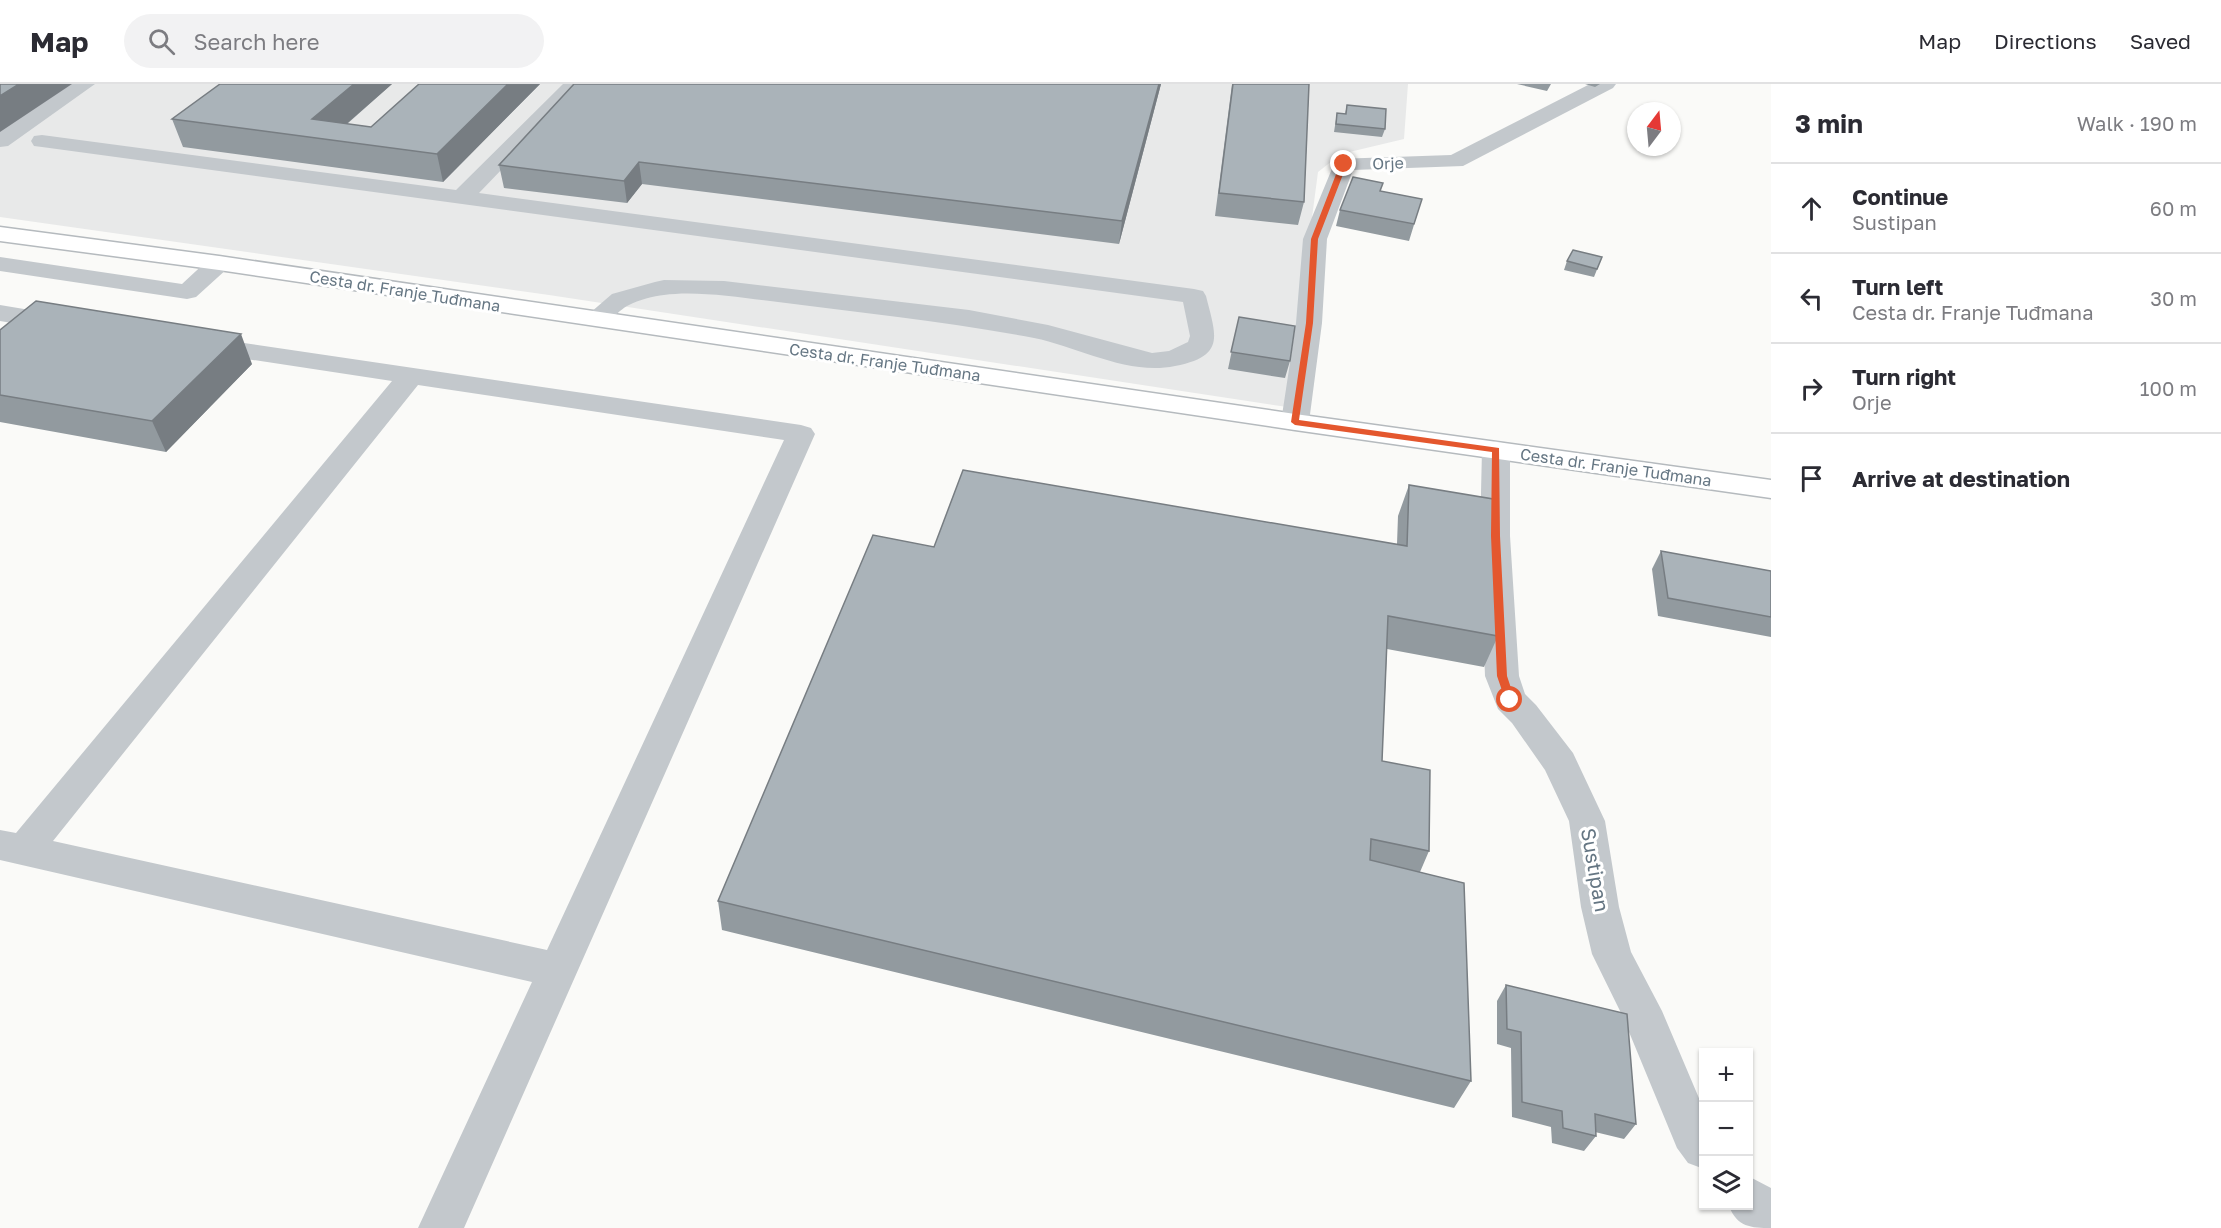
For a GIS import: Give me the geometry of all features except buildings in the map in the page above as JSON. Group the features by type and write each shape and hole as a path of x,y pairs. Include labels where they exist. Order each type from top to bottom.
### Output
{"main road":[{"name":"Cesta dr. Franje Tuđmana","path":"0,234 219,263 1295,422 1771,489"}],"street":[{"path":"0,141 86,84"},
{"path":"462,197 574,84"},
{"name":"Orje","path":"1295,422 1309,323 1315,239 1344,164 1455,161 1606,84"},
{"path":"42,141 1194,296 1203,336 1200,345 1190,353 1173,359 1152,361 1130,357 1048,333 969,318 704,288 664,287 621,299 596,319"},
{"path":"0,264 187,292 219,263"},
{"path":"0,313 94,328"},
{"path":"176,341 801,434 441,1228"},
{"path":"410,377 12,848 558,970"},
{"name":"Sustipan","path":"1496,450 1496,536 1502,676 1510,700 1524,714 1560,763 1587,821 1600,907 1612,954 1641,1011 1692,1133 1699,1142"},
{"path":"1753,1201 1771,1216"}],"shaded area":[{"path":"0,84 1408,84 1404,139 1341,154 1318,172 1287,407 549,295 0,217"}],"route":[{"path":"1344,164 1315,239 1309,323 1295,422 1496,450 1496,536 1502,676 1510,700"}]}
